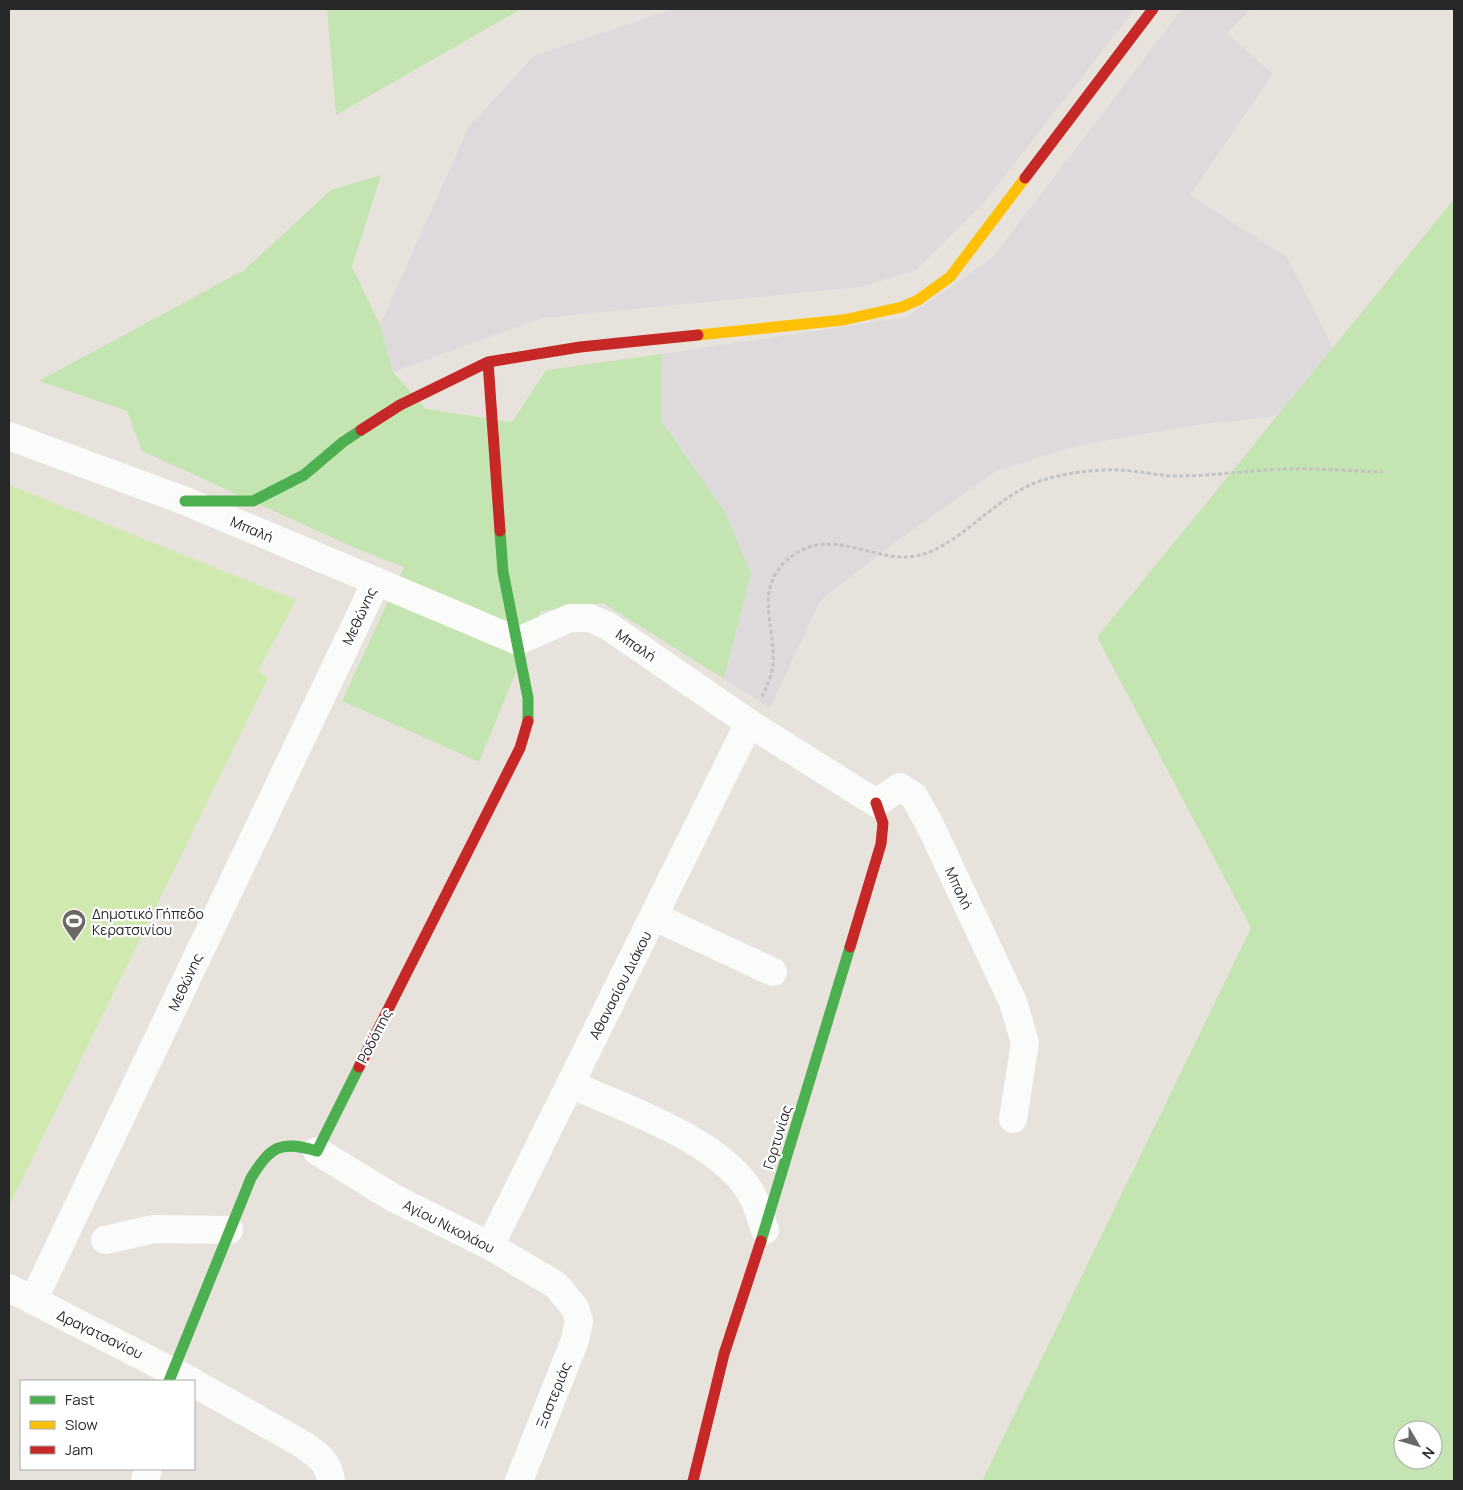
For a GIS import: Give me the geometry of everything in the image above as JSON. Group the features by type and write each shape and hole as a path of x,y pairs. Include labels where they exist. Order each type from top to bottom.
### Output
{"street":[{"path":"186,501 253,501 275,491 304,475 342,442 400,405 488,362 580,347 843,320 902,307 918,300 950,277 1153,9"},
{"name":"Ροδόπης","path":"317,1151 520,748 529,716 528,698 518,641 503,572 488,362"},
{"name":"Μπαλή","path":"9,436 186,501 518,641 570,618 590,618 608,626 749,723 876,802 900,787 914,796 930,825 1013,1002 1025,1043 1013,1119"},
{"name":"Μεθώνης","path":"33,1301 376,582"},
{"name":"Αθανασίου Διάκου","path":"490,1246 655,917 749,723"},
{"name":"Γορτυνίας","path":"693,1481 724,1354 765,1230 881,844 884,829 882,813 876,802"},
{"path":"655,917 773,972"},
{"path":"570,1084 680,1133 712,1152 731,1169 753,1196 765,1230"},
{"path":"181,1379 229,1230 251,1178 261,1161 277,1146 295,1143 317,1151"},
{"name":"Αγίου Νικολάου","path":"317,1151 392,1197 490,1246 556,1286 575,1308"},
{"path":"105,1240 154,1229 229,1230"},
{"name":"Δραγατσανίου","path":"9,1288 181,1379"},
{"name":"Ξαστεριάς","path":"519,1481 575,1340 579,1321 575,1308"},
{"name":"Δραγατσανίου","path":"195,1387 304,1445 320,1457 330,1476"}],"path":[{"path":"749,723 770,680 773,664 767,603 769,591 778,570 785,563 808,549 824,544 840,544 904,557 930,552 943,546 1009,496 1036,483 1064,474 1093,470 1122,470 1178,476 1287,469 1383,472"}],"shaded area":[{"path":"673,9 1135,9 982,205 916,270 861,287 542,318 393,372 380,325 469,126 534,56"},
{"path":"1182,9 1251,9 1227,33 1273,74 1190,195 1287,257 1336,354 1305,413 1197,425 1075,446 996,471 889,547 820,601 770,708 724,679 751,574 661,421 662,354 907,317 993,257"}],"green space":[{"path":"327,9 521,9 336,115"},
{"path":"381,175 352,267 380,325 393,372 426,409 512,422 546,370 662,354 661,421 725,512 751,574 724,679 603,603 541,611 479,762 342,701 404,567 355,548 142,451 127,411 39,381 244,270 331,190"},
{"path":"1454,199 1454,1481 982,1481 1251,928 1097,637"},
{"name":"Δημοτικό Γήπεδο Κερατσινίου","path":"9,485 296,600 258,671 268,678 9,1206"}],"traffic: fast":[{"path":"185,501 253,501 304,475 343,442 361,430"},
{"path":"500,531 503,572 528,698 528,721"},
{"path":"761,1241 850,947"},
{"path":"169,1380 251,1178 271,1152 278,1148 294,1146 317,1151 359,1067"}],"traffic: slow":[{"path":"698,335 843,320 902,307 918,300 950,277 1025,178"}],"traffic: jam":[{"path":"1025,178 1153,9"},
{"path":"488,362 580,347 698,335"},
{"path":"361,430 400,405 488,362 500,531"},
{"path":"359,1067 520,748 528,721"},
{"path":"850,947 881,844 883,823 876,803"},
{"path":"693,1481 724,1354 761,1241"}],"place":[{"name":"Δημοτικό Γήπεδο Κερατσινίου","path":"74,942"}]}
